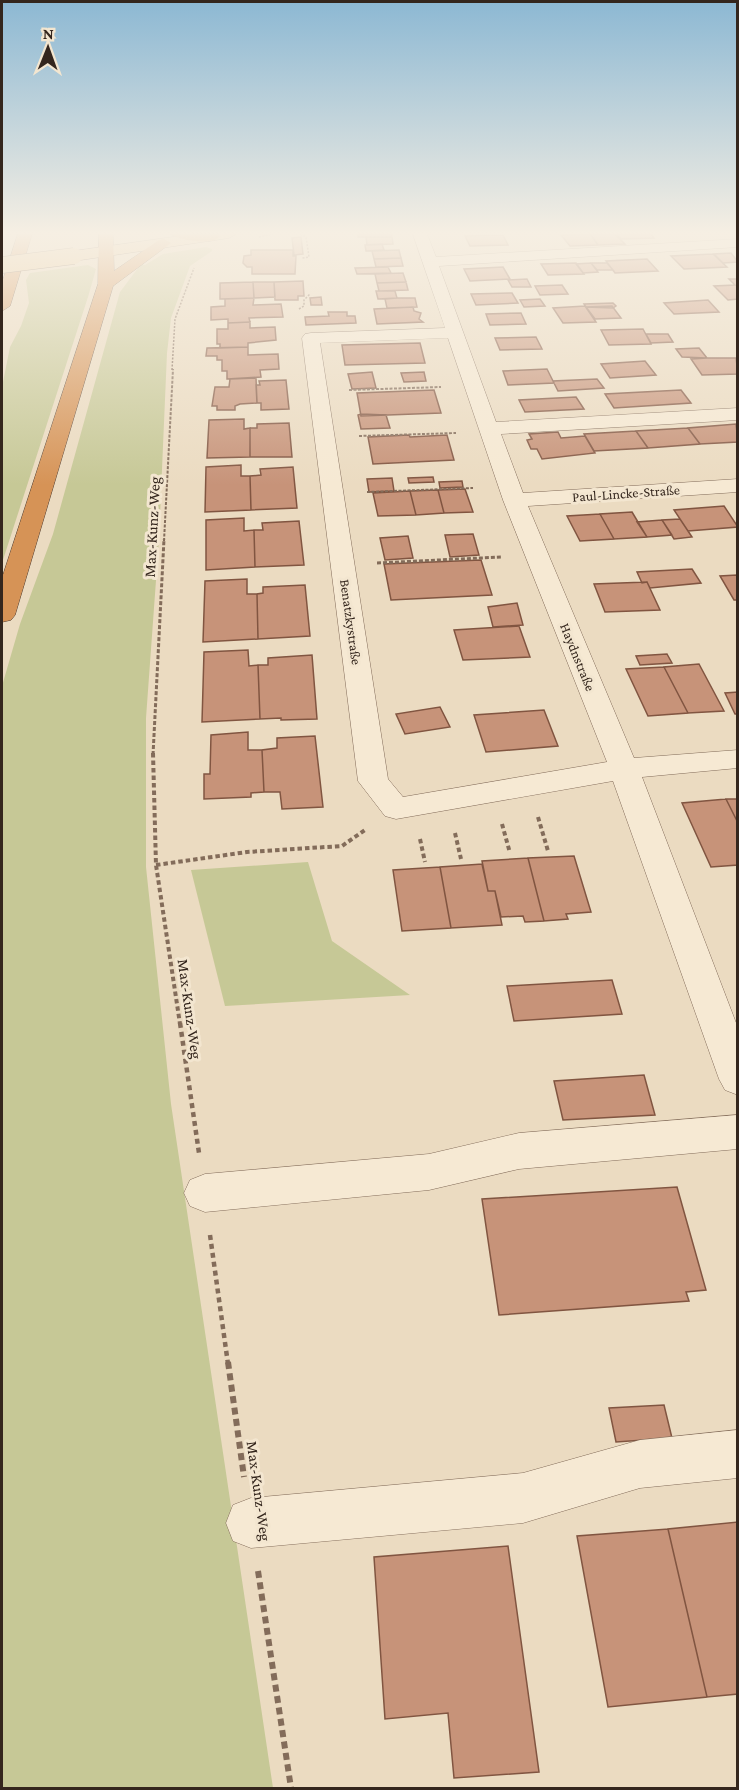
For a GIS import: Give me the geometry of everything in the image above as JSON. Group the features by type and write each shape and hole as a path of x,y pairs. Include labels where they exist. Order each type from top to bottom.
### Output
{"highway":[{"path":"2,615 95,318"}],"street":[{"name":"Haydnstraße","path":"448,318 511,493 624,769 738,1079"},
{"name":"Benatzkystraße","path":"396,809 373,781 311,338 453,333"},
{"path":"488,430 738,414"},
{"name":"Paul-Lincke-Straße","path":"511,493 738,485"},
{"path":"396,809 624,769 738,759"},
{"path":"205,1193 429,1172 519,1151 738,1132"},
{"path":"251,1523 523,1498 640,1464 738,1454"}],"path":[{"name":"Max-Kunz-Weg","path":"177,318 153,761 156,865 291,1788"},
{"path":"318,391 472,386"},
{"path":"325,438 488,430"},
{"path":"333,494 511,493"},
{"path":"343,564 536,555"},
{"path":"156,865 247,852 342,846 396,809"},
{"path":"537,817 548,851"},
{"path":"502,824 510,852"},
{"path":"455,831 461,858"},
{"path":"420,837 425,862"}],"green space":[{"path":"24,318 81,318 2,563 2,387 10,347"},
{"path":"113,318 171,318 167,353 159,539 146,718 146,867 171,1104 273,1788 2,1788 2,686 20,624 53,534"},
{"path":"308,862 332,941 410,995 225,1006 191,870"}],"building":[{"path":"211,318 265,318 249,318 250,322 228,323 228,319 211,320"},
{"path":"305,318 355,318 356,323 306,325"},
{"path":"376,318 419,318 423,322 377,324"},
{"path":"487,318 523,318 526,324 490,325"},
{"path":"559,318 593,318 596,322 563,323"},
{"path":"594,318 621,318 595,319"},
{"path":"250,322 250,328 275,327 276,340 248,343 248,347 220,348 220,344 217,344 217,329 228,329 228,323"},
{"path":"643,329 651,344 609,345 601,330"},
{"path":"646,334 668,334 673,342 651,343"},
{"path":"536,337 542,349 500,350 495,338"},
{"path":"420,343 425,363 345,365 342,345"},
{"path":"248,347 248,355 278,354 279,369 260,370 261,377 227,379 227,371 222,371 222,360 217,360 217,356 206,356 207,348"},
{"path":"699,348 707,358 682,357 676,349"},
{"path":"736,358 738,374 702,375 691,359"},
{"path":"645,361 656,375 610,378 601,364"},
{"path":"547,369 554,383 508,385 503,371"},
{"path":"372,372 376,388 352,389 348,374"},
{"path":"424,372 426,381 404,382 401,373"},
{"path":"256,378 257,403 240,404 235,406 235,410 217,410 217,406 212,406 215,387 229,387 230,379"},
{"path":"597,379 604,388 558,391 553,381"},
{"path":"286,380 289,409 261,410 261,403 257,403 256,385 260,385 259,381"},
{"path":"434,390 441,413 361,416 357,393"},
{"path":"681,390 691,403 614,408 605,394"},
{"path":"576,397 584,409 525,412 519,400"},
{"path":"358,415 386,415 390,428 361,429"},
{"path":"244,419 244,429 250,428 250,457 207,458 209,420"},
{"path":"289,423 292,457 250,457 250,428 257,428 257,424"},
{"path":"736,424 738,442 700,444 688,428"},
{"path":"688,428 700,444 648,448 636,431"},
{"path":"636,431 648,448 594,451 584,434"},
{"path":"558,432 561,438 585,436 595,453 542,459 537,449 531,449 527,440 532,439 529,434"},
{"path":"409,435 410,437 447,435 454,460 373,464 368,437"},
{"path":"241,465 241,476 250,476 251,510 205,512 206,467"},
{"path":"293,467 297,508 251,510 250,476 261,475 260,469"},
{"path":"433,477 434,482 409,483 408,478"},
{"path":"392,478 394,491 369,492 367,479"},
{"path":"462,481 463,487 440,488 439,482"},
{"path":"465,489 473,512 444,513 438,490"},
{"path":"438,490 444,513 416,515 410,491"},
{"path":"410,491 416,515 378,516 373,493"},
{"path":"724,506 738,527 688,531 674,510"},
{"path":"632,512 647,537 614,539 600,514"},
{"path":"600,514 614,539 580,541 567,516"},
{"path":"244,518 244,531 254,530 255,567 206,570 206,520"},
{"path":"680,519 692,537 674,539 662,520"},
{"path":"662,520 672,535 647,537 637,522"},
{"path":"299,521 304,565 255,567 254,530 263,530 262,523"},
{"path":"473,534 479,555 450,557 445,535"},
{"path":"408,536 413,558 385,560 380,538"},
{"path":"481,560 492,595 391,600 384,564"},
{"path":"692,569 701,583 650,588 647,582 642,583 637,572"},
{"path":"737,575 738,600 734,600 720,576"},
{"path":"247,579 247,594 257,594 258,639 203,642 205,581"},
{"path":"647,582 660,610 605,612 594,584"},
{"path":"305,585 310,636 258,639 257,594 263,593 263,587"},
{"path":"517,603 523,625 493,627 488,607"},
{"path":"519,626 530,657 463,660 454,630"},
{"path":"248,650 249,666 258,665 260,719 202,722 204,652"},
{"path":"667,654 672,663 640,665 636,656"},
{"path":"312,655 317,719 260,719 258,665 268,665 268,658"},
{"path":"699,664 724,711 688,713 664,667"},
{"path":"664,667 688,713 648,716 626,669"},
{"path":"738,692 738,714 735,714 725,693"},
{"path":"440,707 450,727 405,734 396,714"},
{"path":"544,710 558,746 486,752 474,715"},
{"path":"248,732 248,750 262,750 264,792 251,793 251,797 204,799 204,774 210,774 211,735"},
{"path":"315,736 323,807 282,809 280,792 264,792 262,750 277,748 277,738"},
{"path":"726,799 738,823 738,865 711,867 682,803"},
{"path":"726,799 738,799 738,823"},
{"path":"574,856 591,912 566,914 568,919 544,921 528,858"},
{"path":"528,858 544,921 525,922 523,916 501,917 495,891 488,891 482,861"},
{"path":"482,864 488,891 495,891 502,925 451,928 440,867"},
{"path":"440,867 451,928 402,931 393,870"},
{"path":"612,980 622,1014 514,1021 507,986"},
{"path":"644,1075 655,1115 563,1120 554,1081"},
{"path":"677,1187 706,1290 686,1292 689,1301 499,1315 482,1199"},
{"path":"664,1405 672,1438 616,1442 609,1408"},
{"path":"738,1522 738,1694 707,1697 668,1529"},
{"path":"668,1529 707,1697 608,1707 577,1536"},
{"path":"508,1546 539,1772 454,1778 448,1713 385,1719 374,1557"}]}
